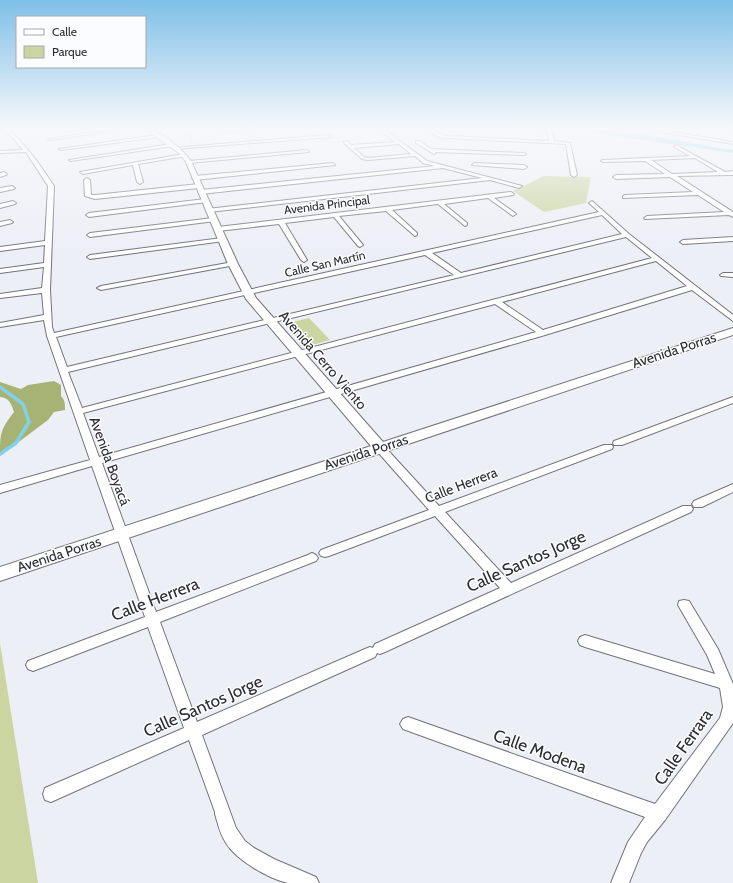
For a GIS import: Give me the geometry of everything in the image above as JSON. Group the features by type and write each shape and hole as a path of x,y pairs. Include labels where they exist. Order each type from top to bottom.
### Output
{"street":[{"name":"Avenida Boyacá","path":"41,171 51,186 46,265 47,317 51,336 77,412 97,462 232,839 243,850 257,860 310,883"},
{"path":"83,172 88,171"},
{"path":"137,171 140,182"},
{"name":"Avenida Cerro Viento","path":"192,171 233,264 248,293 270,321 380,448 509,590"},
{"path":"90,235 204,198 306,171"},
{"path":"89,214 410,171"},
{"path":"458,171 519,186"},
{"path":"665,171 731,214"},
{"path":"721,171 733,178"},
{"path":"616,177 733,173"},
{"path":"87,180 88,196 92,197 204,198 488,179"},
{"path":"0,190 12,188"},
{"path":"625,197 698,193"},
{"name":"Avenida Principal","path":"218,229 511,194"},
{"path":"490,197 513,214"},
{"path":"0,206 13,203"},
{"path":"440,203 466,224"},
{"path":"592,203 627,235 733,319"},
{"path":"388,209 415,234"},
{"name":"Calle San Martín","path":"51,336 603,213"},
{"path":"647,218 731,214"},
{"path":"335,215 360,244"},
{"path":"0,224 10,222"},
{"path":"281,222 304,260"},
{"path":"63,371 627,235"},
{"path":"683,242 733,239"},
{"path":"90,257 222,240"},
{"path":"0,249 48,243"},
{"path":"427,253 459,275"},
{"path":"77,412 658,260"},
{"path":"101,288 233,264"},
{"path":"0,271 46,265"},
{"path":"723,275 733,275"},
{"path":"0,489 97,462 693,287"},
{"path":"0,296 46,290"},
{"path":"497,302 542,332"},
{"path":"0,325 47,317"},
{"name":"Avenida Porras","path":"0,574 733,331"},
{"name":"Calle Herrera","path":"32,665 733,400"},
{"name":"Calle Santos Jorge","path":"51,794 509,590 733,488"},
{"name":"Calle Ferrara","path":"620,883 634,848 696,766 727,720 730,702 726,684 713,653 684,605"},
{"path":"585,642 726,684"},
{"name":"Calle Modena","path":"408,724 659,814"}],"green space":[{"path":"544,176 591,177 586,203 544,212 513,191"},
{"path":"309,318 330,340 305,347 285,324"},
{"path":"54,381 61,385 61,396 64,402 65,410 54,412 48,420 0,456 0,442 3,428 14,412 12,406 6,398 0,397 0,382 21,389 28,385"},
{"path":"0,643 38,883 0,883"}],"waterway":[{"path":"0,387 23,404 29,422 16,443 0,454"}]}
